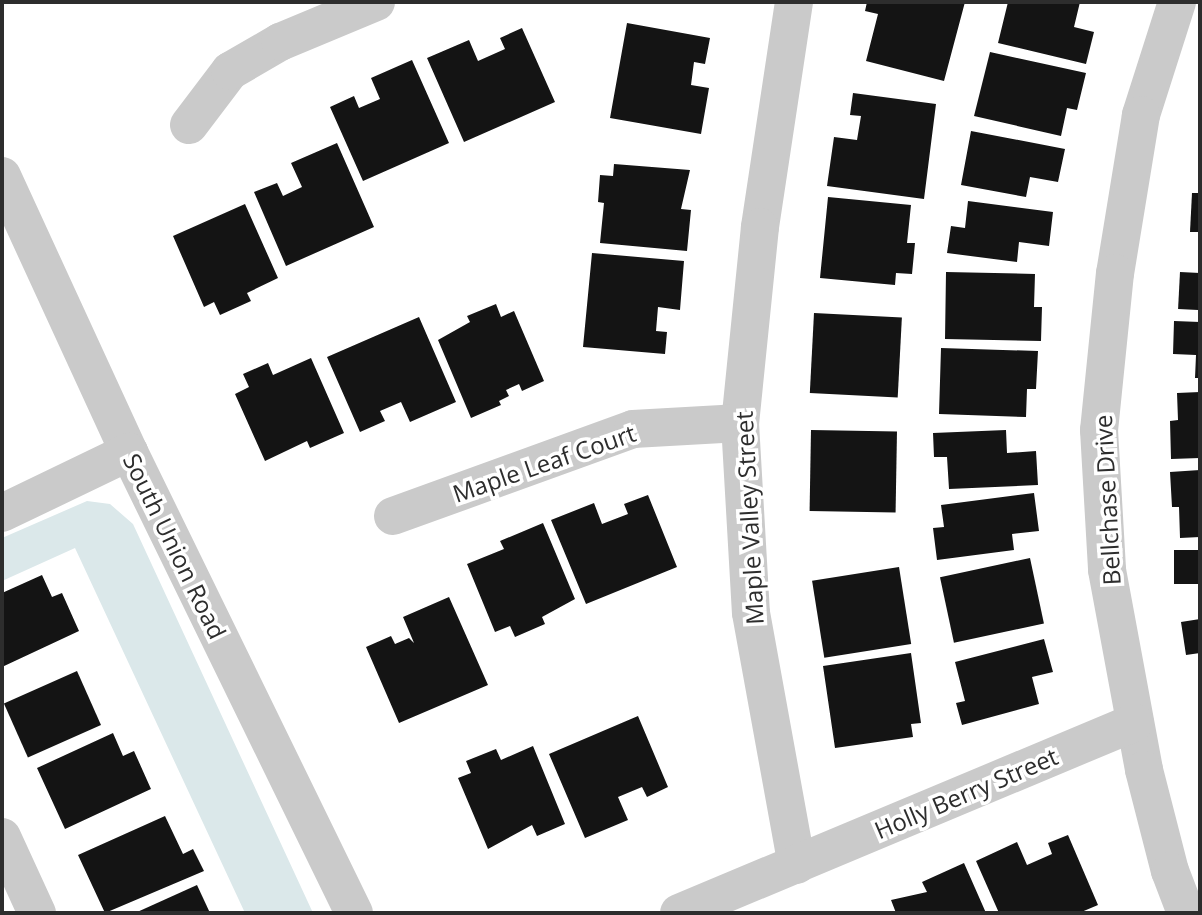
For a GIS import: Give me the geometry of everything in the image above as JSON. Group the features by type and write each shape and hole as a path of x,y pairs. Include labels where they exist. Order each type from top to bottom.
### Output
{"street":[{"path":"190,125 230,71 280,42 376,2"},
{"name":"Maple Valley Street","path":"794,2 760,227 740,423 751,613 797,865"},
{"name":"Bellchase Drive","path":"1177,2 1141,115 1115,273 1099,430 1107,570 1135,722 1170,870 1186,913"},
{"name":"South Union Road","path":"2,176 130,452 354,913"},
{"name":"Maple Leaf Court","path":"393,516 633,429 740,423"},
{"path":"2,513 130,452"},
{"name":"Holly Berry Street","path":"679,913 1135,722"},
{"path":"2,837 37,913"}],"shaded area":[{"path":"87,501 110,504 133,524 313,913 245,913 75,548 2,581 2,538"}],"building":[{"path":"867,2 965,2 944,81 866,61 878,14 865,11"},
{"path":"1008,2 1080,2 1074,27 1094,32 1086,64 998,43"},
{"path":"627,23 710,38 705,64 694,62 691,85 709,88 701,134 610,118"},
{"path":"522,28 555,102 464,142 427,58 469,40 478,61 505,49 500,38"},
{"path":"990,52 1086,73 1077,110 1067,108 1061,136 974,116"},
{"path":"412,60 449,143 363,181 330,107 354,96 359,108 380,99 371,78"},
{"path":"853,93 936,104 924,199 827,186 834,137 857,140 861,116 850,115"},
{"path":"971,131 1065,149 1058,182 1030,177 1026,197 961,185"},
{"path":"337,143 374,227 286,266 254,192 277,183 283,196 302,187 291,163"},
{"path":"614,164 690,170 681,209 691,210 687,251 600,243 604,203 598,202 600,175 613,176"},
{"path":"1192,193 1200,193 1200,232 1190,232"},
{"path":"828,197 911,205 907,243 915,243 912,274 896,273 895,285 820,278"},
{"path":"968,201 1053,212 1049,246 1019,242 1017,262 947,253 951,226 965,228"},
{"path":"245,204 278,278 247,293 251,301 220,315 214,302 204,307 173,236"},
{"path":"592,253 684,261 680,310 658,307 656,331 667,332 665,354 583,347"},
{"path":"946,272 1035,274 1034,307 1042,307 1041,341 945,339"},
{"path":"1180,272 1200,273 1198,310 1178,309"},
{"path":"496,304 501,317 514,311 544,381 522,391 519,384 506,390 509,396 499,401 501,405 471,418 438,340 470,322 467,316"},
{"path":"814,313 902,318 898,397 810,393"},
{"path":"419,317 456,402 410,422 401,402 380,411 385,421 360,432 327,357"},
{"path":"1174,321 1200,322 1200,378 1195,378 1196,355 1173,354"},
{"path":"941,348 1038,351 1036,389 1027,389 1026,417 939,414"},
{"path":"311,358 344,433 310,448 307,441 265,461 235,394 249,387 243,374 268,363 273,375"},
{"path":"1200,392 1200,458 1171,459 1170,421 1178,420 1177,393"},
{"path":"811,430 897,432 896,512 810,511"},
{"path":"1006,430 1007,453 1036,451 1038,485 949,489 947,457 934,457 933,433"},
{"path":"1200,470 1200,537 1180,538 1179,507 1172,507 1170,472"},
{"path":"1034,493 1039,531 1012,534 1014,550 937,560 933,528 944,527 941,505"},
{"path":"648,495 677,567 586,604 551,520 594,503 602,524 628,514 624,504"},
{"path":"543,523 575,599 542,617 545,624 515,637 510,626 495,632 467,564 504,549 500,541"},
{"path":"1174,550 1200,550 1200,584 1174,584"},
{"path":"1030,558 1044,624 954,643 940,577"},
{"path":"899,567 911,644 824,658 812,581"},
{"path":"42,575 52,597 62,593 79,631 2,667 2,593"},
{"path":"449,597 488,685 399,723 366,647 391,636 395,644 409,638 414,643 403,617"},
{"path":"1200,619 1200,653 1186,655 1181,622"},
{"path":"1044,639 1053,672 1032,677 1039,704 962,725 956,703 965,701 955,662"},
{"path":"911,653 921,723 911,724 913,737 835,748 823,666"},
{"path":"77,671 101,725 28,757 4,704"},
{"path":"638,716 668,787 647,797 642,787 618,797 628,820 585,838 549,754"},
{"path":"113,733 123,756 134,751 151,789 65,829 37,768"},
{"path":"533,746 565,824 537,836 532,825 488,849 458,778 471,773 466,761 496,749 501,760"},
{"path":"165,816 183,854 193,849 204,871 105,913 78,855"},
{"path":"1068,835 1098,905 1079,913 999,913 976,861 1017,842 1027,865 1052,854 1048,843"},
{"path":"964,863 986,913 896,913 891,900 927,892 922,882"},
{"path":"197,885 210,913 135,913"}]}
